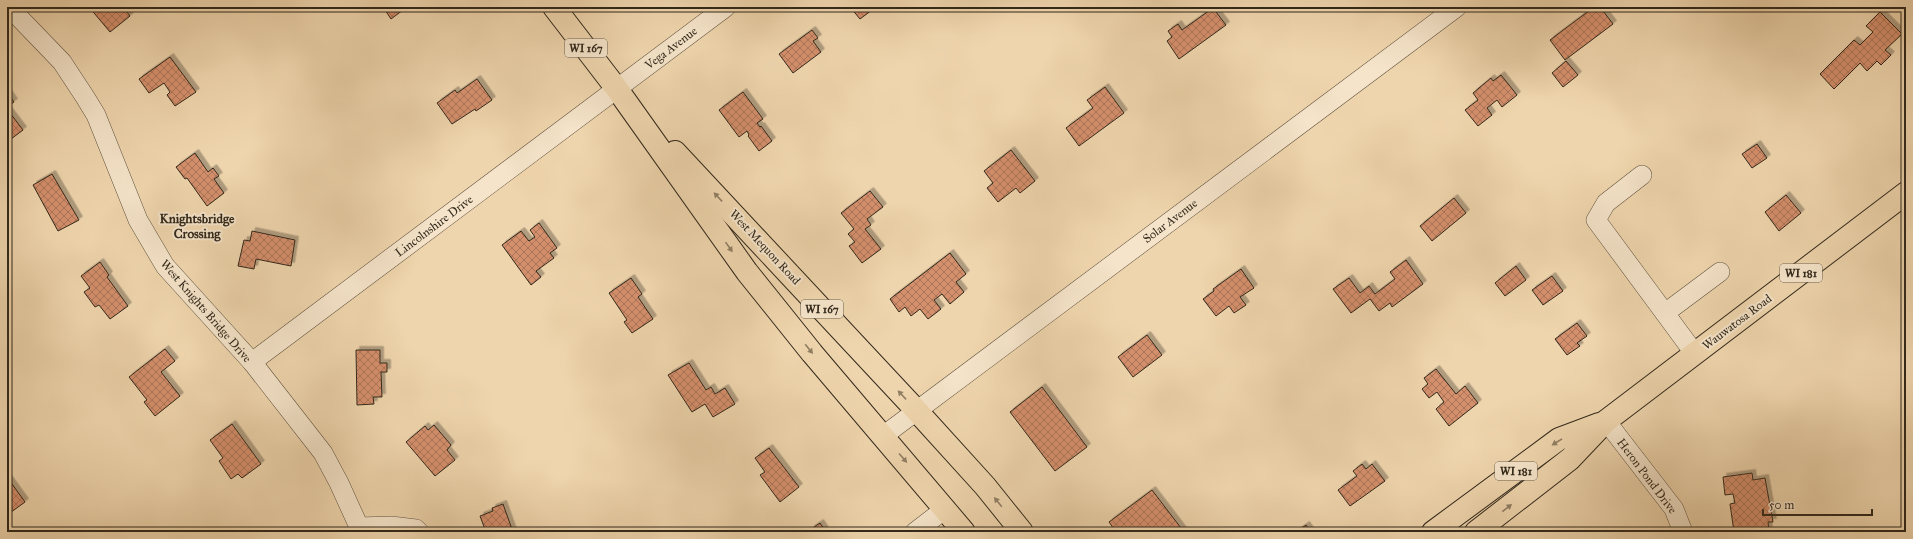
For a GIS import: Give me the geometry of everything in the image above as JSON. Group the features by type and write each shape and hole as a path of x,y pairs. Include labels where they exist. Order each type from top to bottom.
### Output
{"main road":[{"name":"West Mequon Road","path":"554,7 617,89 747,272 812,353 964,532"},
{"name":"West Mequon Road","path":"617,89 916,410 985,486 1022,532"},
{"name":"Wauwatosa Road","path":"1476,532 1570,459 1606,422 1906,193"},
{"name":"Wauwatosa Road","path":"1433,532 1559,439 1606,422"}],"street":[{"name":"West Knights Bridge Drive","path":"9,7 62,62 96,115 138,220 165,266 252,362 323,453 340,483 360,529"},
{"name":"Vega Avenue","path":"617,89 726,7"},
{"name":"Solar Avenue","path":"883,436 1457,7"},
{"name":"Lincolnshire Drive","path":"252,362 617,89"},
{"path":"1642,175 1606,203 1596,220 1695,354"},
{"path":"1665,313 1720,272"},
{"name":"Heron Pond Drive","path":"1606,422 1674,509 1683,532"},
{"path":"915,532 946,509"},
{"path":"360,529 391,526 416,529 419,532"}],"building":[{"path":"89,7 123,7 130,16 110,32"},
{"path":"383,7 407,7 391,19"},
{"path":"850,7 876,7 860,19"},
{"path":"1594,7 1600,7 1613,24 1565,60 1550,40"},
{"path":"1213,8 1226,25 1179,59 1167,41 1172,37 1168,31 1178,24 1182,30"},
{"path":"1880,12 1902,34 1885,50 1891,55 1881,65 1877,61 1867,71 1860,63 1834,89 1820,74 1854,40 1860,45 1873,32 1866,26"},
{"path":"812,30 818,38 813,41 821,52 793,73 779,54"},
{"path":"170,57 196,92 175,106 167,95 170,92 164,83 149,93 139,79"},
{"path":"1566,61 1578,75 1563,87 1552,73"},
{"path":"1501,75 1517,95 1502,107 1497,100 1487,108 1492,115 1478,126 1465,110 1478,100 1473,93 1491,78 1493,81"},
{"path":"477,79 492,100 476,111 475,109 452,124 437,103 455,90 457,93"},
{"path":"1105,87 1124,113 1079,146 1066,128 1093,108 1087,100"},
{"path":"7,92 14,102 7,107"},
{"path":"743,92 763,119 757,123 772,141 759,151 748,136 747,131 739,137 719,110"},
{"path":"7,109 23,130 7,142"},
{"path":"1757,144 1767,158 1752,168 1742,154"},
{"path":"1011,150 1035,181 1020,193 1016,188 998,202 987,188 993,183 984,171"},
{"path":"195,153 208,172 213,168 219,176 214,179 224,193 207,206 187,178 185,179 176,167"},
{"path":"52,174 79,220 58,231 33,185"},
{"path":"870,191 883,207 867,219 871,225 865,229 881,249 862,263 849,246 855,242 848,234 854,229 841,213"},
{"path":"1786,195 1801,213 1779,231 1765,212"},
{"path":"1454,198 1466,213 1432,241 1420,226"},
{"path":"539,223 557,248 550,253 554,258 536,271 541,277 531,285 502,245 521,231 529,241 535,237 530,230"},
{"path":"252,231 295,240 291,266 256,259 254,269 238,266 244,240 250,241"},
{"path":"950,253 966,274 956,282 964,292 950,304 942,294 934,300 941,309 928,319 920,309 911,316 905,307 899,312 890,299"},
{"path":"1406,260 1423,284 1392,307 1390,303 1379,311 1370,299 1351,313 1333,289 1349,278 1360,293 1369,286 1375,294 1395,279 1390,272"},
{"path":"100,262 109,275 107,277 128,306 110,319 99,305 95,307 84,292 90,288 81,276"},
{"path":"1516,266 1526,280 1505,296 1495,283"},
{"path":"1241,269 1254,288 1240,297 1246,305 1234,313 1229,306 1216,316 1203,299 1214,291 1213,289"},
{"path":"1552,276 1563,291 1543,305 1532,290"},
{"path":"631,278 642,294 638,297 653,319 632,333 624,322 627,320 609,293"},
{"path":"1577,323 1587,336 1577,343 1580,346 1567,355 1555,339"},
{"path":"1147,335 1162,355 1133,377 1118,357"},
{"path":"165,349 175,361 161,372 180,396 155,416 144,402 147,400 129,377"},
{"path":"356,350 380,350 380,363 387,363 387,372 381,372 382,397 373,397 374,404 357,405"},
{"path":"689,363 706,390 711,387 715,394 725,388 735,404 713,417 705,404 692,412 668,375"},
{"path":"1436,369 1456,394 1465,386 1478,403 1449,426 1436,409 1444,402 1437,392 1429,398 1422,389 1428,384 1424,378"},
{"path":"1042,387 1087,447 1055,471 1010,412"},
{"path":"232,424 261,464 242,478 238,474 231,479 219,461 223,458 210,440"},
{"path":"434,425 451,445 447,450 455,460 435,476 406,442 425,426 428,430"},
{"path":"769,448 799,487 780,502 760,475 765,472 755,458"},
{"path":"1362,464 1366,469 1372,464 1385,481 1350,506 1338,490 1357,476 1353,471"},
{"path":"1752,473 1753,480 1765,478 1773,522 1768,522 1769,532 1734,532 1730,504 1735,503 1733,494 1725,495 1723,477"},
{"path":"7,477 25,502 7,515"},
{"path":"1152,490 1184,532 1116,532 1109,522"},
{"path":"503,504 513,532 486,532 480,516 493,511 492,508"},
{"path":"820,523 826,532 810,532 812,531 811,529"},
{"path":"1306,525 1311,532 1296,532"}],"district":[{"name":"Knightsbridge Crossing","path":"197,226"}]}
